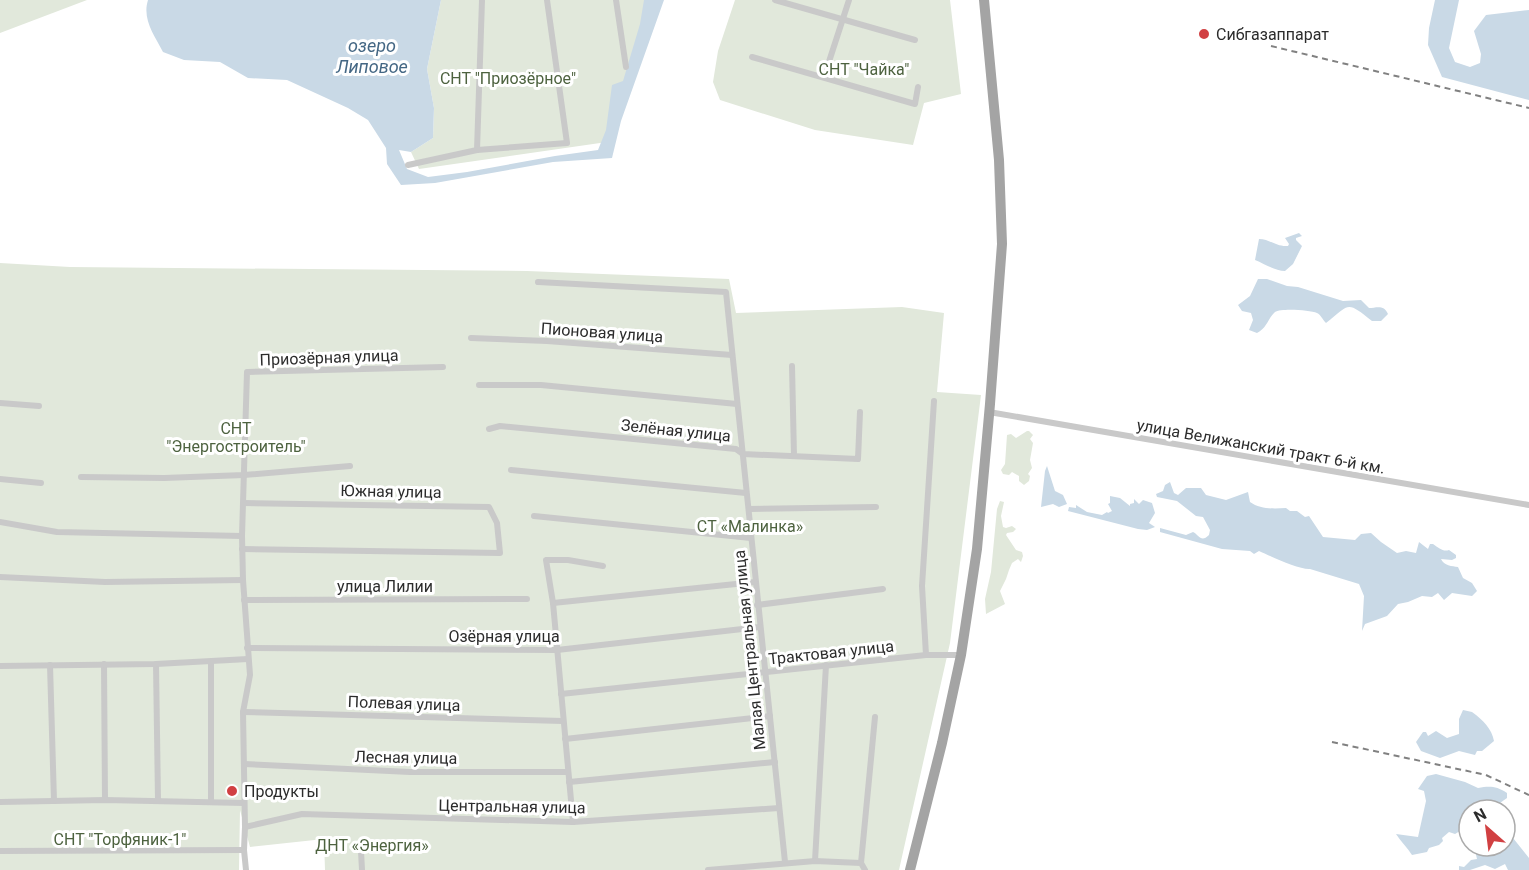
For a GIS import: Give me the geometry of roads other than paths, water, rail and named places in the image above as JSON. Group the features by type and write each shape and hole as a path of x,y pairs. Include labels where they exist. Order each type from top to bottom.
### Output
{"main road":[{"path":"910,870 942,743 961,655 977,549 989,412 1002,244 999,160 984,0"}],"street":[{"path":"477,150 482,0"},
{"path":"408,165 477,150 567,143 547,0"},
{"path":"616,0 626,67"},
{"path":"776,0 915,40"},
{"path":"824,77 849,0"},
{"path":"752,57 915,104 918,87"},
{"name":"Малая Центральная улица","path":"538,282 726,292 785,862"},
{"name":"Пионовая улица","path":"471,338 547,341 732,355"},
{"path":"792,366 794,456"},
{"name":"Приозёрная улица","path":"244,475 247,372 443,367"},
{"path":"479,385 541,385 736,404"},
{"path":"926,655 922,586 934,401"},
{"path":"0,403 39,406"},
{"name":"Зелёная улица","path":"489,429 500,426 724,447 736,449 743,454 858,459 860,412"},
{"name":"улица Велижанский тракт 6-й км.","path":"989,412 1529,505"},
{"path":"81,477 164,478 244,475 350,466"},
{"path":"511,470 746,493"},
{"path":"244,475 242,549 250,675 243,712 246,870"},
{"path":"0,479 41,483"},
{"name":"Южная улица","path":"242,549 500,553 497,523 489,507 244,502"},
{"path":"749,509 876,507"},
{"path":"534,516 752,538"},
{"path":"0,522 57,532 242,536"},
{"path":"573,822 553,603 546,560 568,560 603,566"},
{"path":"0,577 105,582 243,580"},
{"path":"553,603 755,582"},
{"path":"758,605 883,590"},
{"name":"улица Лилии","path":"244,600 527,599"},
{"name":"Озёрная улица","path":"247,648 557,650 760,627"},
{"name":"Трактовая улица","path":"561,694 926,655 961,655"},
{"path":"0,666 156,664 248,659"},
{"path":"211,662 211,802"},
{"path":"104,664 105,800"},
{"path":"156,664 158,801"},
{"path":"50,665 54,801"},
{"path":"815,861 826,665"},
{"name":"Полевая улица","path":"243,712 563,721"},
{"path":"565,739 770,716"},
{"path":"865,870 861,863 875,717"},
{"path":"569,782 775,762"},
{"name":"Лесная улица","path":"244,764 410,771 568,772"},
{"path":"0,802 105,800 244,803"},
{"name":"Центральная улица","path":"246,827 302,814 573,822 779,808"},
{"path":"0,851 244,850"},
{"path":"361,851 362,870"},
{"path":"708,870 785,862 861,863"}],"water":[{"name":"озеро Липовое","path":"148,0 441,0 427,69 434,108 433,138 411,152 399,150 407,169 428,177 598,150 606,130 612,85 623,81 640,24 644,0 664,0 621,121 612,158 553,162 435,183 401,185 387,164 386,148 368,120 348,108 287,80 248,78 220,62 184,60 163,52 148,20"},
{"path":"1435,0 1459,0 1449,48 1455,62 1470,67 1480,63 1481,54 1474,31 1486,15 1529,10 1529,100 1442,77 1428,45"},
{"path":"1299,233 1302,236 1296,240 1302,246 1293,264 1285,271 1274,269 1255,260 1259,239 1288,246 1285,238"},
{"path":"1258,279 1298,287 1343,301 1361,300 1369,308 1382,308 1388,314 1381,321 1372,321 1352,307 1348,307 1326,323 1317,313 1283,310 1275,312 1257,333 1249,330 1253,320 1251,313 1242,311 1238,305 1250,296"},
{"path":"1047,466 1055,491 1063,495 1067,504 1059,507 1053,504 1041,507"},
{"path":"1170,482 1174,493 1178,495 1186,488 1201,488 1206,495 1226,500 1248,492 1250,502 1258,506 1286,508 1290,511 1297,511 1305,517 1309,516 1323,537 1355,540 1361,534 1371,533 1397,553 1406,551 1416,553 1419,542 1428,549 1430,544 1433,544 1456,555 1456,558 1452,560 1441,559 1446,564 1458,567 1463,578 1472,583 1477,591 1472,596 1452,593 1444,600 1438,593 1432,597 1422,596 1398,604 1387,616 1365,624 1362,631 1364,596 1359,584 1292,565 1259,551 1254,554 1250,551 1222,549 1160,532 1160,528 1186,535 1193,532 1202,538 1209,535 1210,530 1203,517 1196,516 1177,501 1157,497 1156,494 1163,491 1165,485"},
{"path":"1110,496 1120,498 1130,506 1134,503 1134,499 1139,504 1143,500 1152,503 1155,513 1149,523 1155,527 1147,530 1138,529 1068,511 1069,507 1076,508 1076,505 1087,512 1102,515 1108,513 1112,511 1108,504"},
{"path":"1463,710 1472,712 1483,722 1494,741 1482,751 1477,751 1475,755 1459,751 1440,758 1421,751 1416,742 1423,732 1426,732 1428,736 1436,731 1447,738 1459,734 1459,719"},
{"path":"1436,774 1478,788 1496,788 1507,793 1507,798 1457,798 1457,833 1449,832 1442,838 1443,841 1439,845 1429,848 1427,852 1412,855 1396,834 1418,837 1426,801 1424,791 1418,789 1427,776"},
{"path":"1517,843 1529,858 1529,870 1508,870 1505,864 1495,869 1485,865 1470,870 1459,870 1459,866 1464,867 1471,860 1517,858"}],"railway":[{"path":"1271,46 1529,108"},
{"path":"1332,742 1486,775 1529,795"}],"place":[{"name":"Сибгазаппарат","path":"1204,34"},
{"name":"Продукты","path":"232,791"}],"park label":[{"name":"СНТ \"Чайка\"","path":"864,69"},
{"name":"СНТ \"Приозёрное\"","path":"508,78"},
{"name":"СНТ \"Энергостроитель\"","path":"236,437"},
{"name":"CТ «Малинка»","path":"750,526"},
{"name":"СНТ \"Торфяник-1\"","path":"120,839"},
{"name":"ДНТ «Энергия»","path":"372,845"}]}
